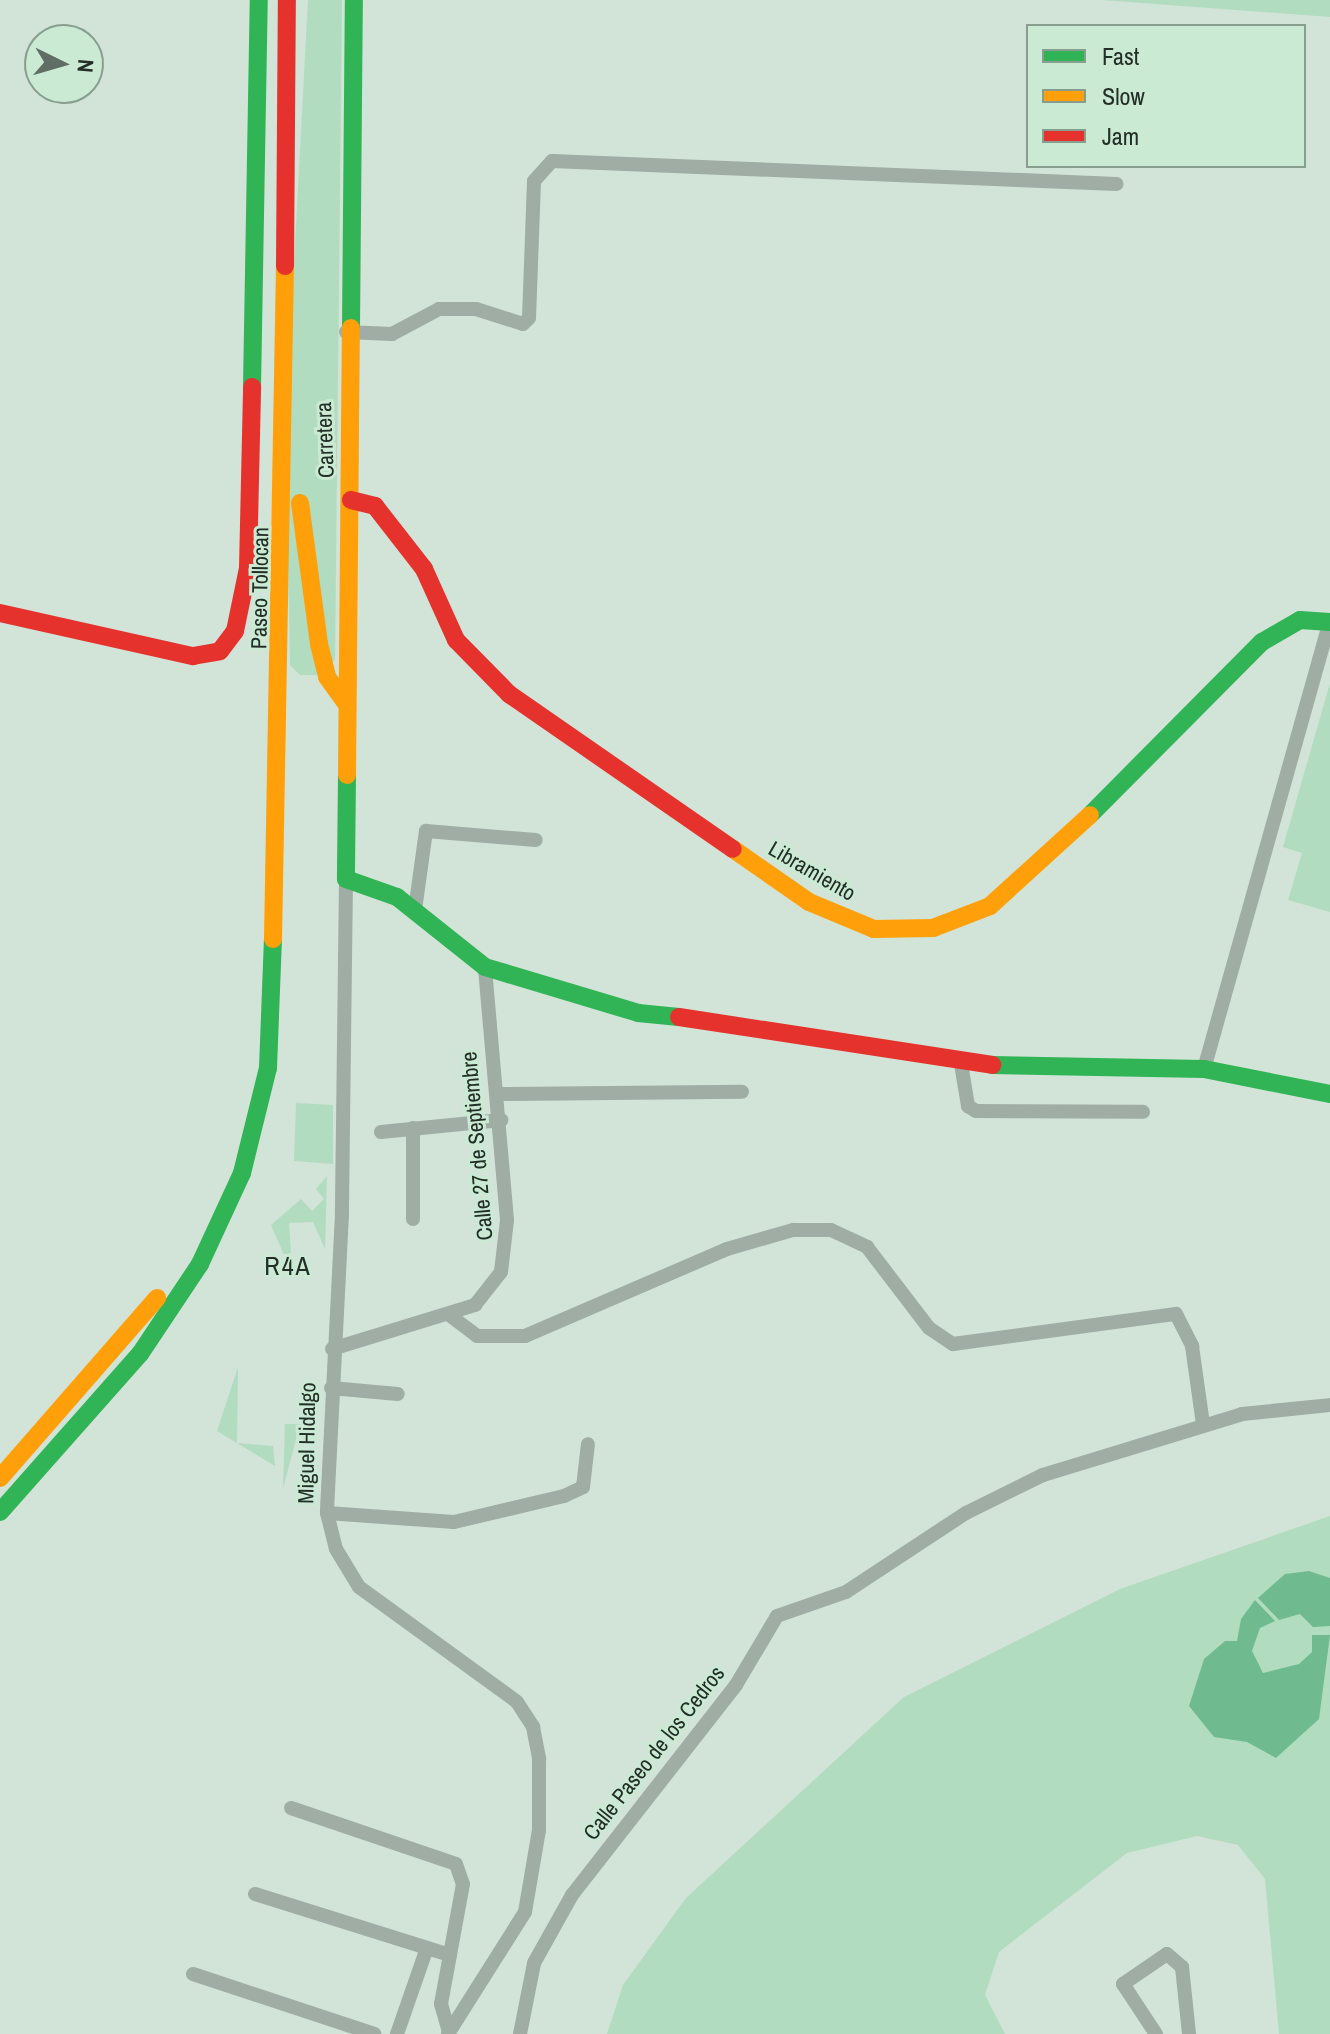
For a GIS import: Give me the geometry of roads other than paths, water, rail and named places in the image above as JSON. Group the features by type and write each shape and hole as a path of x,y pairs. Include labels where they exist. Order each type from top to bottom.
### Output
{"main road":[{"path":"0,613 193,656 220,651 235,631 248,568 259,0"},
{"name":"Paseo Tollocan","path":"242,1173 272,1030 287,0"},
{"path":"287,68 300,0"},
{"name":"Carretera","path":"346,879 351,500 346,332 354,0"},
{"path":"282,375 319,644 327,677 346,703"},
{"name":"Libramiento","path":"351,500 375,506 424,569 456,640 509,694 809,902 874,929 933,928 990,906 1042,863 1262,642 1300,620 1330,622"},
{"path":"346,879 378,886 415,910 485,967 638,1013 804,1031 961,1064 1204,1069 1330,1094"},
{"path":"0,1478 146,1314 242,1173"},
{"path":"0,1512 140,1354 200,1264 242,1173"}],"street":[{"path":"346,332 392,334 439,309 476,309 523,324 529,318 534,181 552,161 1117,184"},
{"path":"1204,1069 1330,622"},
{"path":"415,910 426,831 536,840"},
{"name":"Miguel Hidalgo","path":"346,879 342,1214 332,1349 327,1513 336,1549 359,1587 387,1614 497,1684 533,1727 541,1793 532,1888 508,1947 449,2033"},
{"name":"Calle 27 de Septiembre","path":"332,1349 448,1314 487,1297 508,1254 501,1120 485,967"},
{"path":"961,1064 968,1106 976,1111 1143,1112"},
{"path":"497,1094 742,1092"},
{"path":"381,1132 501,1120"},
{"path":"413,1128 413,1219"},
{"path":"448,1314 477,1336 525,1336 727,1249 793,1230 831,1230 867,1247 929,1328 953,1344 1176,1314 1192,1346 1203,1424"},
{"path":"331,1388 398,1394"},
{"name":"Calle Paseo de los Cedros","path":"520,2034 534,1963 572,1895 736,1685 777,1616 846,1592 966,1513 1043,1475 1203,1424 1330,1405"},
{"path":"327,1513 454,1522 564,1496 583,1487 588,1444"},
{"path":"291,1808 456,1864 463,1884 441,2004 449,2033"},
{"path":"255,1894 450,1955"},
{"path":"397,2034 427,1948"},
{"path":"1156,2034 1123,1984 1167,1954 1182,1967 1189,2034"},
{"path":"193,1974 374,2034"}],"district":[{"name":"R4A","path":"288,1266"}]}
